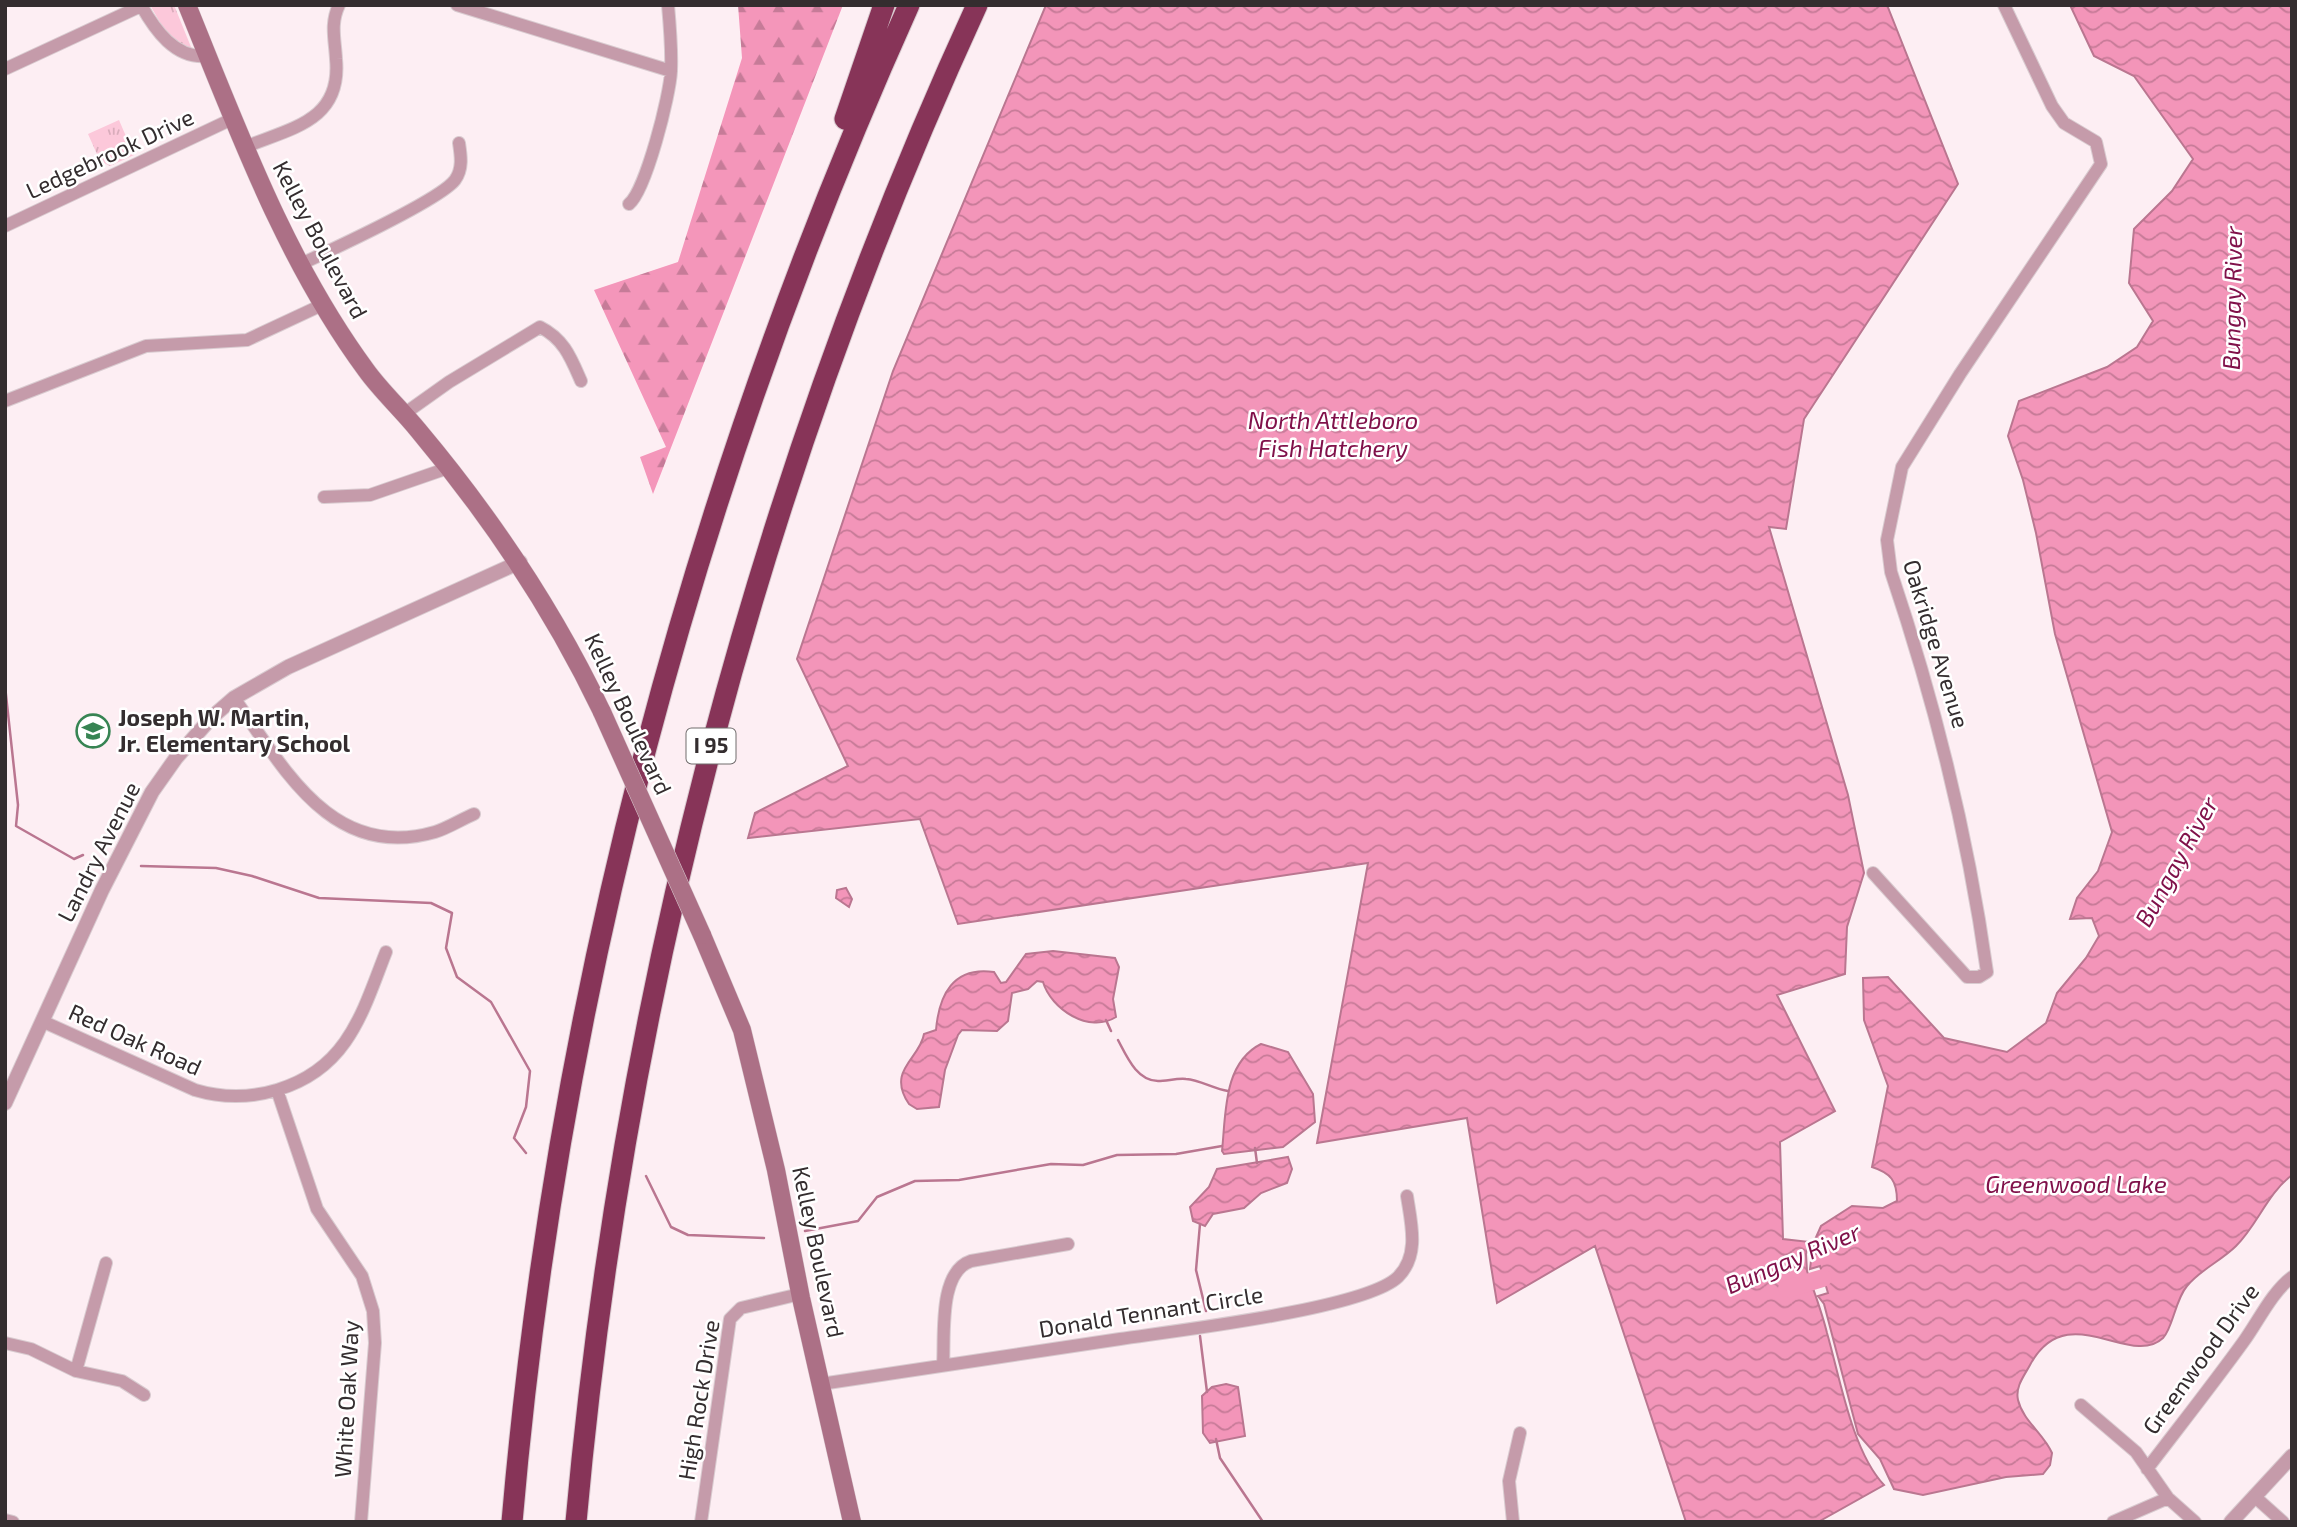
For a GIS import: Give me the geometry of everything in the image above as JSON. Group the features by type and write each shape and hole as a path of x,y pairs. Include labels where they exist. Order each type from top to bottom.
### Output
{"highway":[{"path":"513,1522 531,1345 551,1201 604,917 685,601 740,429 789,292 884,5"},
{"path":"789,292 909,5"},
{"name":"I 95","path":"576,1522 596,1336 624,1145 658,968 705,768 750,606 813,411 890,209 977,5"}],"main road":[{"name":"Kelley Boulevard","path":"187,5 232,119 301,264 366,371 448,468 520,562 572,650 702,934 742,1030 776,1170 800,1294 852,1522"}],"street":[{"path":"5,69 141,5 153,27 166,40 184,52 207,56"},
{"path":"245,147 310,120 329,104 336,86 333,29 340,5"},
{"path":"457,5 671,71"},
{"path":"629,204 642,187 666,102 671,71 668,5"},
{"name":"Oakridge Avenue","path":"1873,873 1967,977 1979,977 1987,972 1966,842 1948,760 1891,572 1887,540 1902,467 1960,374 2101,164 2096,142 2064,123 2052,106 2004,5"},
{"name":"Ledgebrook Drive","path":"5,226 232,119"},
{"path":"301,264 430,198 454,180 462,162 459,143"},
{"path":"5,401 146,346 247,340 324,304"},
{"path":"404,414 449,382 540,327 553,334 567,349 581,382"},
{"path":"324,497 370,495 448,468"},
{"name":"Landry Avenue","path":"5,1103 102,890 152,792 176,758 234,698 288,667 520,562"},
{"path":"234,698 287,776 317,808 334,818 381,835 408,836 435,832 474,814"},
{"name":"Red Oak Road","path":"44,1022 181,1085 209,1094 243,1097 277,1090 310,1075 344,1044 361,1015 386,952"},
{"name":"White Oak Way","path":"277,1090 317,1209 362,1276 373,1311 375,1343 361,1522"},
{"name":"Donald Tennant Circle","path":"821,1384 1244,1320 1368,1293 1398,1276 1409,1259 1412,1229 1407,1196"},
{"path":"943,1366 948,1287 956,1269 971,1261 1068,1244"},
{"path":"76,1371 106,1263"},
{"name":"Greenwood Drive","path":"2147,1469 2272,1303 2280,1285 2292,1277"},
{"name":"High Rock Drive","path":"701,1522 730,1319 741,1308 800,1294"},
{"path":"5,1343 31,1349 76,1371 122,1381 144,1395"},
{"path":"2081,1405 2136,1452 2168,1498 2195,1522"},
{"path":"1513,1522 1509,1481 1520,1433"},
{"path":"2231,1522 2292,1456"},
{"path":"2254,1496 2283,1522"},
{"path":"2113,1522 2168,1498"},
{"path":"5,1520 13,1522"}],"green space":[{"path":"150,5 174,5 191,47 184,48 165,31"},
{"path":"738,5 843,5 653,494 640,457 666,447 594,290 678,262 742,58"},
{"path":"119,120 134,155 110,166 100,161 88,134"}],"water":[{"name":"North Attleboro Fish Hatchery","path":"1046,5 1887,5 1958,184 1804,419 1786,529 1769,527 1848,795 1864,873 1847,927 1845,974 1777,995 1835,1111 1780,1142 1783,1239 1810,1242 1806,1254 1807,1271 1823,1317 1848,1413 1863,1453 1884,1485 1818,1522 1686,1522 1595,1246 1497,1303 1467,1118 1317,1143 1368,863 958,924 920,819 748,838 755,813 848,766 797,659 893,371"},
{"name":"Greenwood Lake","path":"2070,5 2292,5 2292,1175 2276,1191 2236,1246 2187,1286 2163,1338 2149,1345 2134,1346 2080,1334 2062,1336 2045,1345 2023,1377 2017,1395 2024,1414 2052,1453 2050,1465 2043,1474 2006,1477 1923,1495 1894,1489 1880,1459 1858,1434 1824,1304 1818,1296 1828,1293 1820,1266 1810,1269 1813,1244 1821,1226 1852,1206 1883,1208 1897,1201 1892,1179 1872,1167 1888,1086 1864,1020 1863,978 1888,977 1944,1038 2007,1052 2046,1023 2057,993 2086,958 2099,936 2092,918 2070,919 2077,898 2098,871 2112,832 2055,634 2036,533 2023,480 2008,436 2019,401 2107,367 2137,347 2153,321 2129,283 2134,229 2172,191 2193,159 2134,76 2094,56"},
{"path":"846,888 852,899 849,907 836,898 837,890"},
{"path":"1053,951 1115,958 1119,967 1113,999 1116,1017 1094,1022 1072,1016 1054,1001 1043,982 1037,981 1028,989 1012,993 1008,1021 997,1031 962,1030 958,1035 945,1070 939,1107 917,1109 909,1104 901,1082 906,1066 917,1051 924,1034 936,1030 945,995 958,978 980,971 994,972 1001,983 1006,982 1026,954"},
{"path":"1261,1044 1288,1052 1313,1094 1315,1122 1283,1147 1224,1154 1222,1151 1226,1106 1233,1076 1239,1064"},
{"path":"1288,1157 1292,1169 1287,1183 1261,1193 1244,1208 1213,1214 1205,1226 1193,1221 1190,1207 1209,1187 1217,1169"},
{"path":"1226,1384 1238,1387 1245,1436 1210,1443 1203,1433 1202,1396 1212,1387"}],"waterway":[{"path":"5,686 18,805 16,826 74,859 83,855"},
{"path":"141,866 216,868 252,876 319,898 431,903 452,913 446,948 457,977 491,1002 530,1071 526,1107 514,1138 526,1153"},
{"path":"1106,1020 1111,1031"},
{"path":"1118,1040 1138,1073 1144,1077 1158,1081 1191,1080 1228,1091"},
{"path":"805,1231 858,1221 877,1197 915,1181 959,1180 1051,1164 1083,1165 1117,1155 1176,1154 1222,1146"},
{"path":"1255,1148 1257,1163"},
{"path":"646,1176 671,1227 688,1235 764,1238"},
{"path":"1200,1224 1196,1270 1206,1311"},
{"name":"Bungay River","path":"1787,1289 1823,1278"},
{"path":"1200,1336 1207,1392"},
{"path":"1216,1439 1220,1458 1263,1522"}],"place":[{"name":"Joseph W. Martin, Jr. Elementary School","path":"93,731"}]}
